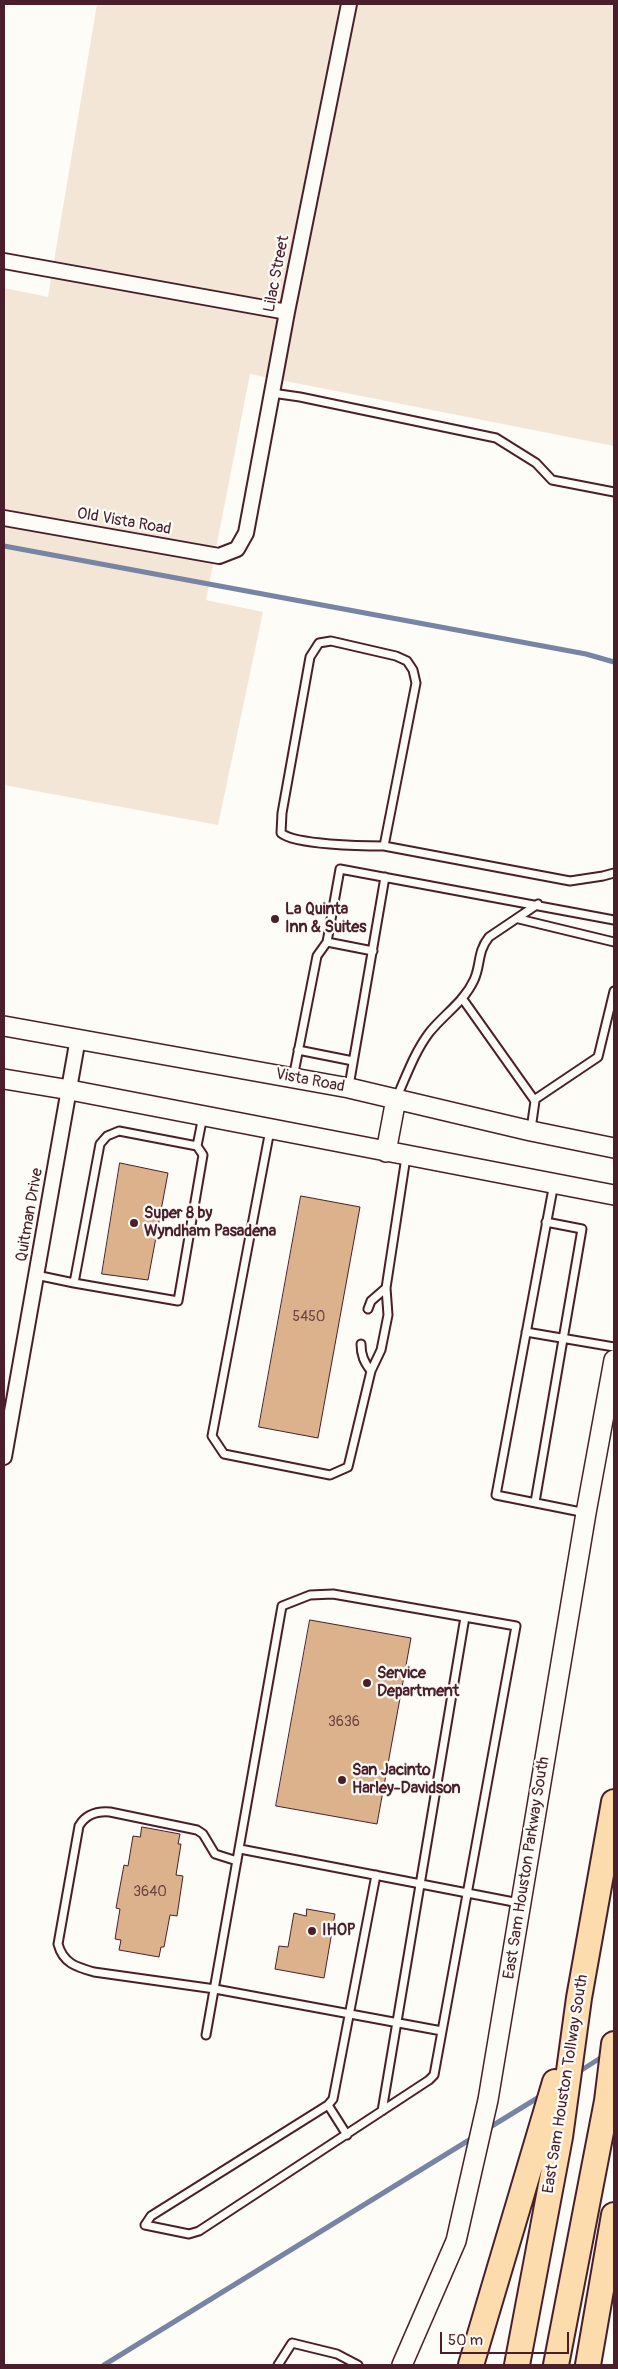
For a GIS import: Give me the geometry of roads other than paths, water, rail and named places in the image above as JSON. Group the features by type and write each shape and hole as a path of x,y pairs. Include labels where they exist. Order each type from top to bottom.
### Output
{"highway":[{"name":"East Sam Houston Tollway South","path":"517,2365 560,2138 579,1998 614,1802"},
{"path":"471,2365 579,1998"},
{"path":"556,2365 608,2129 607,2101 614,2044"},
{"path":"588,2365 614,2215"}],"street":[{"name":"Lilac Street","path":"237,549 246,533 287,312 349,4"},
{"path":"4,261 287,312"},
{"name":"Old Vista Road","path":"4,518 220,556 237,549"},
{"name":"Vista Road","path":"4,1026 349,1088 531,1131 614,1148"},
{"name":"Quitman Drive","path":"4,1457 78,1038"},
{"path":"4,1079 70,1090 406,1156 554,1182 614,1195"},
{"path":"386,1152 396,1099"},
{"name":"East Sam Houston Parkway South","path":"402,2365 456,2241 488,2100 586,1514 614,1360"}],"lane":[{"path":"272,393 300,397 496,438 536,464 552,480 614,492"},
{"path":"384,846 416,682 413,670 407,661 396,656 331,641 319,643 310,657 282,813 281,832 285,836 354,847 384,846 570,880 614,873"},
{"path":"293,1078 317,956 327,942 340,869 538,904 614,920"},
{"path":"349,1088 385,877"},
{"path":"396,1099 418,1050 429,1033 462,998 474,979 484,944 489,937 538,904"},
{"path":"519,918 614,942"},
{"path":"327,942 372,951"},
{"path":"534,1100 598,1057 614,991"},
{"path":"462,998 534,1100 536,1107 531,1131"},
{"path":"298,1050 354,1061"},
{"path":"197,1146 203,1116"},
{"path":"270,1129 212,1436 224,1454 330,1475 348,1467 371,1371 382,1350 388,1315 386,1288 406,1156"},
{"path":"36,1275 74,1283 178,1302 204,1155 197,1146 119,1131 107,1136 100,1144 74,1283"},
{"path":"554,1182 496,1495 586,1514"},
{"path":"535,1502 582,1229 546,1222"},
{"path":"368,1309 371,1301 386,1288"},
{"path":"526,1332 614,1346"},
{"path":"361,1344 363,1359 371,1371"},
{"path":"206,2035 282,1606 310,1595 333,1594 516,1626 434,2075 199,2231 189,2234 145,2225 151,2216 328,2106 333,2099 376,1875"},
{"path":"382,2111 465,1617"},
{"path":"237,1861 216,1854 203,1834 197,1830 110,1812 100,1812 83,1820 79,1826 76,1838 58,1944 60,1953 66,1961 77,1968 94,1972 215,1989 442,2031"},
{"path":"240,1849 521,1903"},
{"path":"328,2106 346,2135"},
{"path":"278,2365 292,2343 337,2354 358,2365"}],"waterway":[{"path":"4,546 586,654 614,662"},
{"path":"577,2073 605,2055"},
{"path":"487,2129 544,2094"},
{"path":"104,2365 474,2137"}],"place":[{"name":"La Quinta Inn & Suites","path":"275,919"},
{"name":"Super 8 by Wyndham Pasadena","path":"134,1223"},
{"name":"Service Department","path":"367,1683"},
{"name":"San Jacinto Harley-Davidson","path":"342,1780"},
{"name":"IHOP","path":"312,1931"}]}
